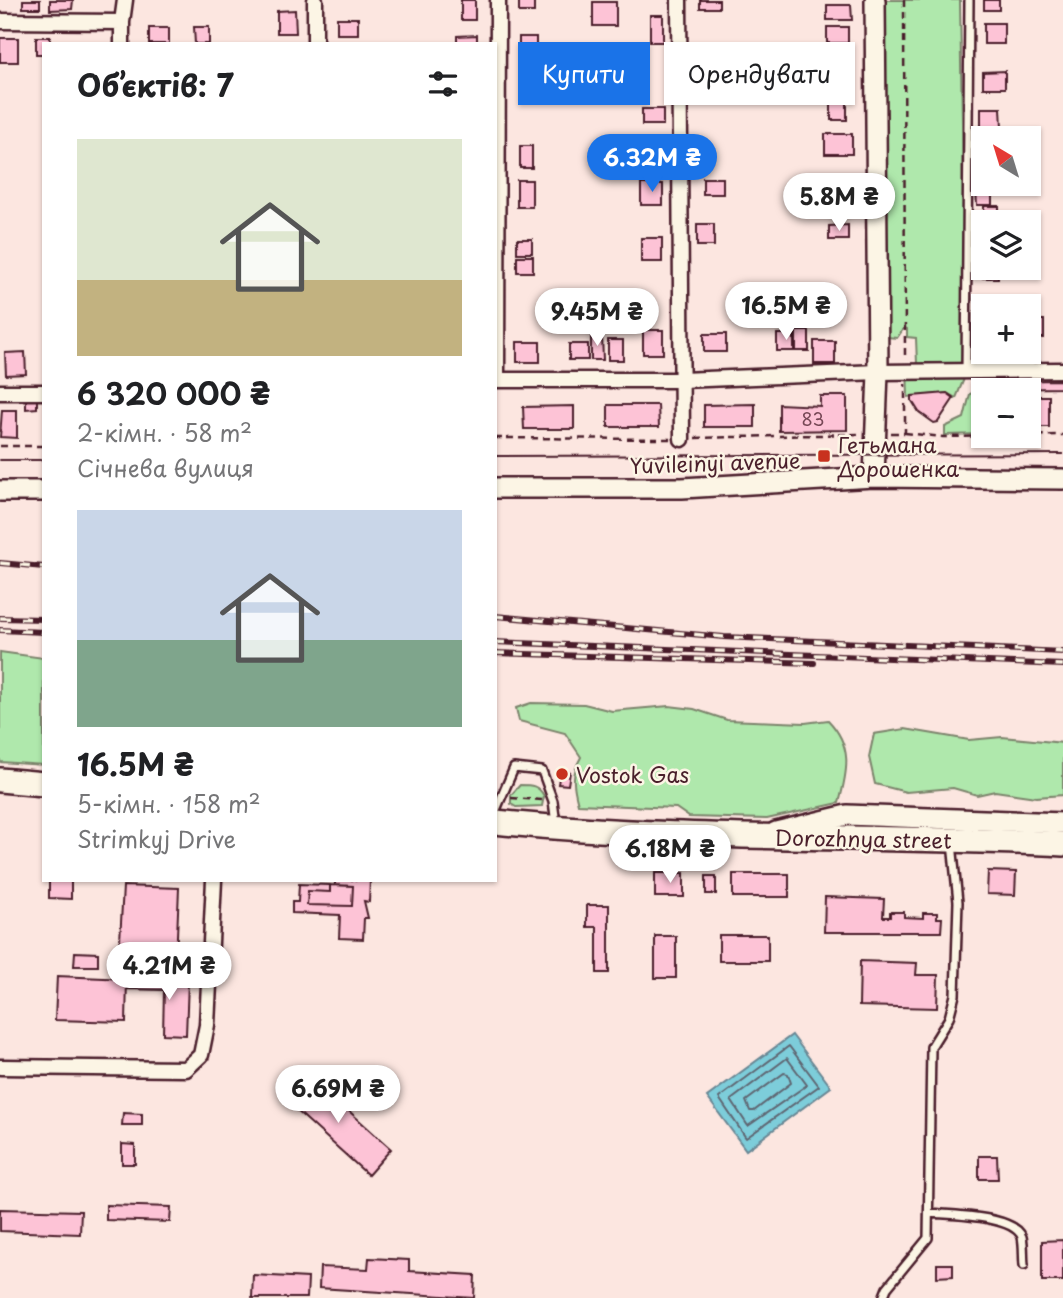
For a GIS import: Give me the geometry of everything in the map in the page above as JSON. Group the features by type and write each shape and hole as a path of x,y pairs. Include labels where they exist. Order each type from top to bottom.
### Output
{"main road":[{"path":"874,477 878,372 875,0"},
{"name":"Yuvileinyi avenue","path":"497,488 682,488 874,477 1063,478"},
{"path":"0,491 42,491"},
{"path":"0,780 42,784"},
{"path":"756,836 847,815 1063,823"},
{"name":"Dorozhnya street","path":"497,822 556,828 756,836 952,839 1063,844"}],"street":[{"path":"122,42 125,0"},
{"path":"315,0 315,42"},
{"path":"497,190 498,0"},
{"path":"679,0 682,439"},
{"path":"0,21 122,22"},
{"path":"497,380 682,380 878,372 1063,370"},
{"path":"0,392 42,392"},
{"path":"0,1067 186,1069 194,1063 201,1055 207,1025 214,882"}],"lane":[{"path":"966,372 970,0"},
{"path":"497,809 514,768 542,771 553,801 556,828"},
{"path":"883,1298 887,1288 928,1238 931,1047 949,1018 955,995 958,902 952,839"},
{"path":"929,1213 1002,1221 1013,1227 1022,1238 1024,1265"}],"path":[{"path":"905,433 943,437 1063,435"},
{"path":"497,438 682,439"},
{"path":"0,446 42,446"},
{"path":"504,797 553,801"}],"green space":[{"path":"883,0 960,0 966,374 956,398 947,393 908,397 907,365 917,364 916,338 907,337 907,329 904,328 897,338 887,337"},
{"path":"970,394 971,434 945,435 945,427 964,418"},
{"path":"0,652 42,658 42,765 0,762"},
{"path":"531,703 584,704 612,711 669,706 694,709 727,720 805,723 828,720 842,739 845,749 845,780 839,803 767,819 689,817 676,808 578,804 574,780 581,757 565,733 519,721 516,708"},
{"path":"905,729 969,740 1002,737 1063,743 1063,795 1036,797 995,791 977,795 953,788 906,792 875,784 869,757 874,734"},
{"path":"520,785 537,788 544,796 542,806 516,807 511,804 511,795"}],"water":[{"path":"792,1035 831,1087 746,1150 707,1097"}],"building":[{"path":"23,0 40,0 40,8 23,8"},
{"path":"50,0 73,0 72,9 50,10"},
{"path":"461,0 475,0 475,20 461,20"},
{"path":"519,0 534,0 534,12 519,12"},
{"path":"700,0 719,0 719,8 700,8"},
{"path":"984,0 999,0 999,10 984,10"},
{"path":"593,2 616,2 616,26 593,26"},
{"path":"827,5 851,5 852,20 827,20"},
{"path":"295,10 296,33 277,33 277,11"},
{"path":"650,15 663,15 663,42 650,42"},
{"path":"337,18 358,18 358,34 337,34"},
{"path":"984,23 1004,23 1004,44 984,44"},
{"path":"194,27 209,27 209,42 195,42"},
{"path":"827,27 848,27 848,42 827,42"},
{"path":"149,28 169,28 169,42 149,42"},
{"path":"477,35 477,42 457,42 457,36"},
{"path":"36,37 50,37 50,42 42,42 42,54 36,54"},
{"path":"519,37 536,37 536,42 519,42"},
{"path":"0,38 18,38 18,62 0,62"},
{"path":"1005,71 1005,88 983,88 983,72"},
{"path":"831,105 847,105 847,120 831,120"},
{"path":"981,108 1001,108 1002,126 981,126"},
{"path":"642,109 663,109 663,125 642,125"},
{"path":"825,134 852,134 852,154 825,154"},
{"path":"646,144 662,144 662,171 646,171"},
{"path":"520,146 532,146 532,168 520,168"},
{"path":"703,178 723,178 723,194 703,194"},
{"path":"828,179 847,179 847,203 828,203"},
{"path":"517,180 532,180 532,207 517,207"},
{"path":"641,184 663,184 663,205 641,205"},
{"path":"976,196 992,196 992,205 977,205"},
{"path":"984,206 999,206 999,210 984,210"},
{"path":"697,224 714,224 714,246 697,246"},
{"path":"848,225 848,240 829,240 829,226"},
{"path":"641,238 662,238 662,262 641,262"},
{"path":"517,239 532,239 532,253 517,253"},
{"path":"517,256 533,256 533,272 517,272"},
{"path":"739,311 753,311 753,327 739,327"},
{"path":"1041,320 1044,320 1044,338 1041,338"},
{"path":"643,330 663,330 663,354 643,354"},
{"path":"796,331 809,331 809,351 796,351"},
{"path":"704,334 726,334 726,352 704,352"},
{"path":"777,334 794,334 794,351 777,351"},
{"path":"591,336 602,336 603,360 591,360"},
{"path":"608,340 623,340 623,360 608,360"},
{"path":"814,341 835,341 835,364 814,364"},
{"path":"517,342 540,342 540,362 517,362"},
{"path":"569,344 588,344 588,360 569,360"},
{"path":"25,352 26,374 6,375 5,353"},
{"path":"1041,380 1063,380 1063,388 1041,388"},
{"path":"947,393 954,398 938,422 934,423 919,412 912,401 912,396"},
{"path":"820,396 847,396 847,430 779,431 779,404 820,406"},
{"path":"1041,396 1049,396 1049,427 1041,427"},
{"path":"26,398 37,398 37,408 26,409"},
{"path":"755,404 755,427 704,427 704,405"},
{"path":"608,405 658,405 659,427 608,427"},
{"path":"574,406 574,429 524,429 523,407"},
{"path":"2,410 17,410 17,438 0,437"},
{"path":"560,772 570,772 568,785 558,784"},
{"path":"988,871 1016,872 1015,895 987,894"},
{"path":"655,873 684,873 684,897 655,897"},
{"path":"733,874 789,874 789,897 733,897"},
{"path":"706,876 716,876 716,894 706,894"},
{"path":"49,882 71,882 71,899 49,898"},
{"path":"335,882 370,882 369,902 364,901 368,918 364,918 363,939 339,938 340,915 292,913 292,902 298,902 299,884 330,885 330,892 308,891 307,905 352,906 353,886 335,885"},
{"path":"330,885 353,886 352,906 307,905 308,891 330,892"},
{"path":"123,886 179,888 176,960 133,959 132,979 118,978"},
{"path":"825,897 884,899 883,917 890,917 890,912 904,912 904,917 923,918 923,913 937,913 937,918 942,918 941,932 824,932"},
{"path":"587,905 609,905 609,973 597,973 597,927 587,927"},
{"path":"719,935 768,935 768,961 719,961"},
{"path":"655,936 676,936 676,978 655,978"},
{"path":"75,952 98,953 98,966 74,966"},
{"path":"860,961 917,963 916,975 938,975 937,1008 859,1006"},
{"path":"57,976 127,979 126,1022 55,1020"},
{"path":"127,979 188,981 186,1035 163,1034 164,990 127,989"},
{"path":"308,1074 391,1149 368,1175 285,1100"},
{"path":"123,1113 142,1114 142,1125 122,1125"},
{"path":"122,1144 135,1145 135,1164 122,1164"},
{"path":"979,1156 997,1156 998,1179 979,1179"},
{"path":"106,1205 171,1207 170,1222 106,1220"},
{"path":"0,1209 81,1211 80,1234 0,1231"},
{"path":"1063,1240 1063,1281 1042,1281 1042,1241"},
{"path":"369,1258 409,1260 409,1271 475,1275 474,1298 319,1288 320,1267 368,1269"},
{"path":"937,1264 953,1264 953,1276 937,1277"},
{"path":"253,1275 308,1278 307,1298 252,1298"}],"tram line":[{"path":"497,456 1063,454"},
{"path":"0,460 42,460"}],"railway":[{"path":"0,563 42,567"},
{"path":"497,616 724,637 1063,652"},
{"path":"0,618 42,619"},
{"path":"0,630 42,632"},
{"path":"497,642 1063,665"},
{"path":"497,653 814,663"}],"place":[{"name":"Гетьмана Дорошенка","path":"824,456"},
{"name":"Vostok Gas","path":"562,774"}]}
